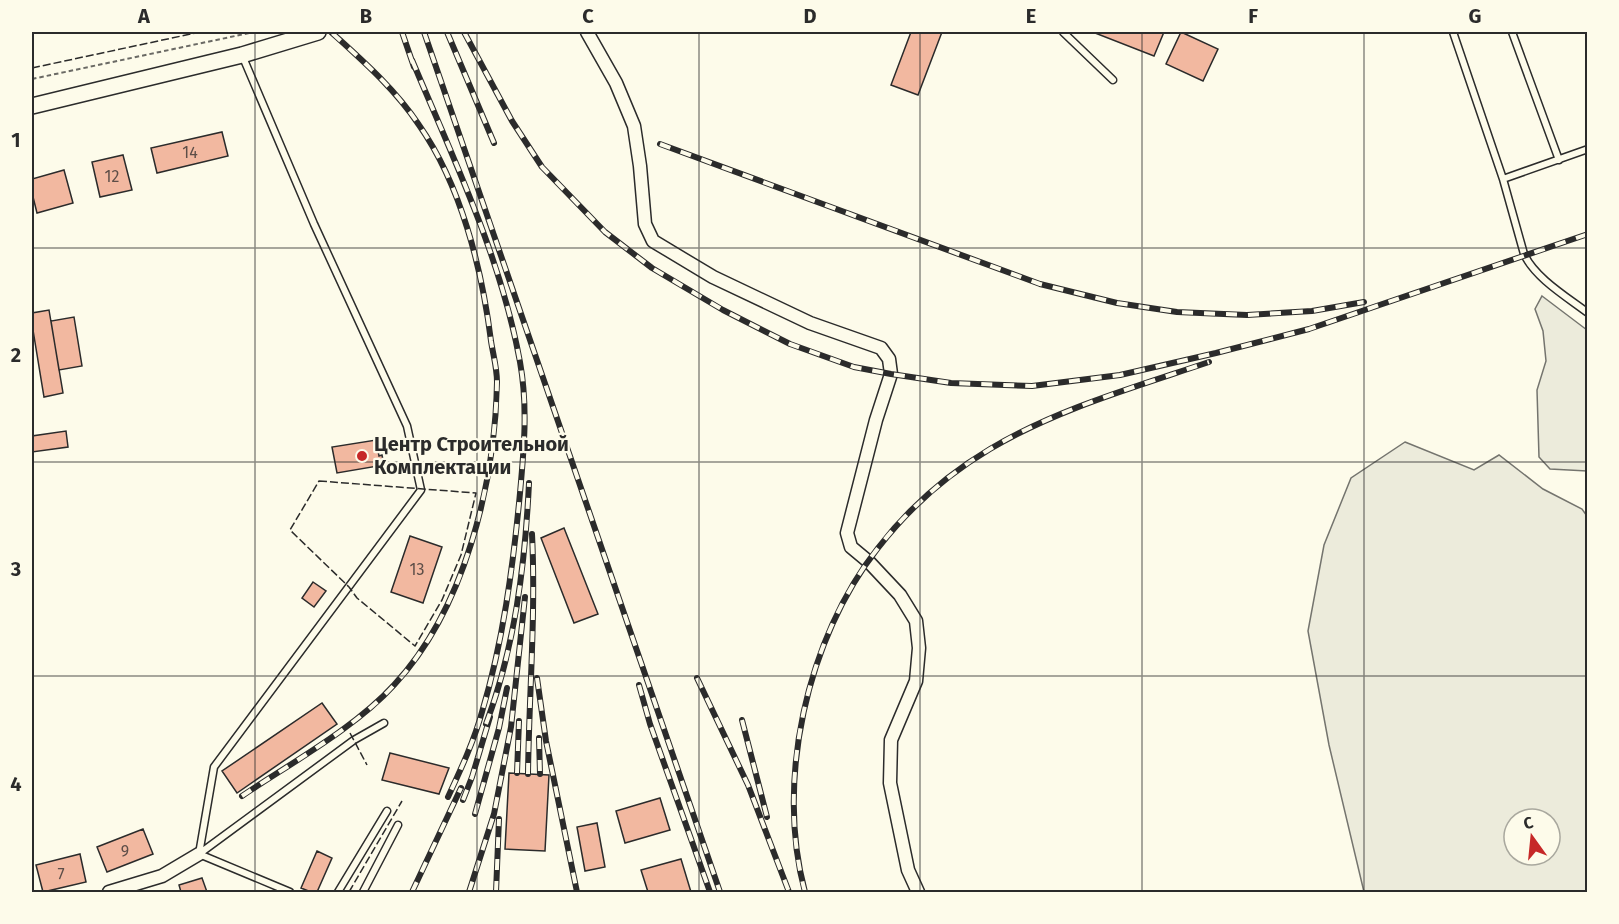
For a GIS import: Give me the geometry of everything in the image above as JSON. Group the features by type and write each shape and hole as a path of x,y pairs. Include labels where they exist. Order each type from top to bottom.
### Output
{"street":[{"path":"32,106 242,55 318,32"},
{"path":"587,32 616,83 634,126 645,224 652,241 713,277 810,323 881,348 889,359 891,374 876,420 847,533 851,547 869,562 900,595 916,621 919,648 916,681 891,741 890,783 908,870 918,892"},
{"path":"109,892 162,876 199,854"}],"lane":[{"path":"1063,32 1113,81"},
{"path":"1453,32 1503,179 1528,264 1587,313"},
{"path":"1512,32 1559,160"},
{"path":"199,854 214,767 421,490 407,426 323,245 242,55"},
{"path":"1503,179 1587,149"},
{"path":"199,854 354,740 384,723"},
{"path":"338,892 387,811"},
{"path":"363,892 398,825"},
{"path":"199,854 290,892"}],"path":[{"path":"32,79 254,32"}],"shaded area":[{"path":"1542,296 1587,330 1587,471 1550,469 1539,457 1537,390 1546,361 1543,331 1535,309"},
{"path":"1405,442 1474,470 1499,455 1543,489 1582,509 1587,516 1587,892 1364,892 1329,745 1308,631 1324,545 1351,478"}],"building":[{"path":"911,32 942,32 918,95 891,85"},
{"path":"1095,32 1164,32 1154,56"},
{"path":"1181,32 1218,49 1203,81 1166,64"},
{"path":"222,132 228,156 157,173 151,148"},
{"path":"123,155 132,190 100,197 92,162"},
{"path":"64,170 73,203 37,213 32,193 32,179"},
{"path":"49,310 63,393 44,397 32,313"},
{"path":"74,317 82,366 59,370 51,321"},
{"path":"66,431 68,447 32,452 32,436"},
{"path":"376,440 379,456 382,455 384,465 337,473 332,447"},
{"path":"564,528 598,614 574,623 541,538"},
{"path":"410,536 442,547 423,603 391,592"},
{"path":"313,582 326,591 314,607 302,598"},
{"path":"322,703 337,724 237,793 222,771"},
{"path":"390,753 449,768 439,794 382,780"},
{"path":"509,773 549,775 545,851 505,849"},
{"path":"660,798 670,830 625,843 616,811"},
{"path":"597,823 605,867 585,871 577,827"},
{"path":"143,829 153,854 107,872 97,847"},
{"path":"317,851 332,858 317,892 311,892 301,888"},
{"path":"80,854 86,882 43,892 36,865"},
{"path":"681,859 691,892 648,892 641,870"},
{"path":"202,878 207,892 181,892 179,885"}],"railway":[{"path":"242,796 361,716 394,685 419,654 440,620 471,543 482,502 495,421 497,382 482,285 467,228 447,174 419,125 400,99 331,32"},
{"path":"402,32 414,67"},
{"path":"424,32 720,892"},
{"path":"447,32 494,143"},
{"path":"464,32 512,121 542,167 605,232 652,268 723,310 790,344 854,367 891,374 951,383 1032,386 1120,375 1309,329 1588,234"},
{"path":"412,60 474,208 501,284 520,362 525,411 520,493 501,631 479,723 448,797"},
{"path":"660,144 1040,284 1117,303 1177,312 1247,315 1312,311 1364,302"},
{"path":"805,892 797,849 794,804 796,758 804,712 816,667 832,624 853,584 878,548 930,493 990,449 1069,410 1209,362"},
{"path":"486,724 504,665 517,605 525,544 529,483"},
{"path":"528,774 533,624 532,534"},
{"path":"469,892 494,814 511,727 525,597"},
{"path":"537,678 546,741 577,892"},
{"path":"697,678 748,785 789,892"},
{"path":"639,685 650,724 710,892"},
{"path":"475,814 499,728 507,688"},
{"path":"463,800 490,717"},
{"path":"742,720 767,817"},
{"path":"517,773 519,721"},
{"path":"539,738 540,774"},
{"path":"412,892 461,788"},
{"path":"496,892 499,819"}],"fence":[{"path":"32,68 200,32"},
{"path":"319,481 476,493 461,555 442,600 415,646 357,598 349,587 290,530 319,481"},
{"path":"350,733 367,765"},
{"path":"349,892 402,801"}],"place":[{"name":"Центр Строительной Комплектации","path":"362,456"}]}
